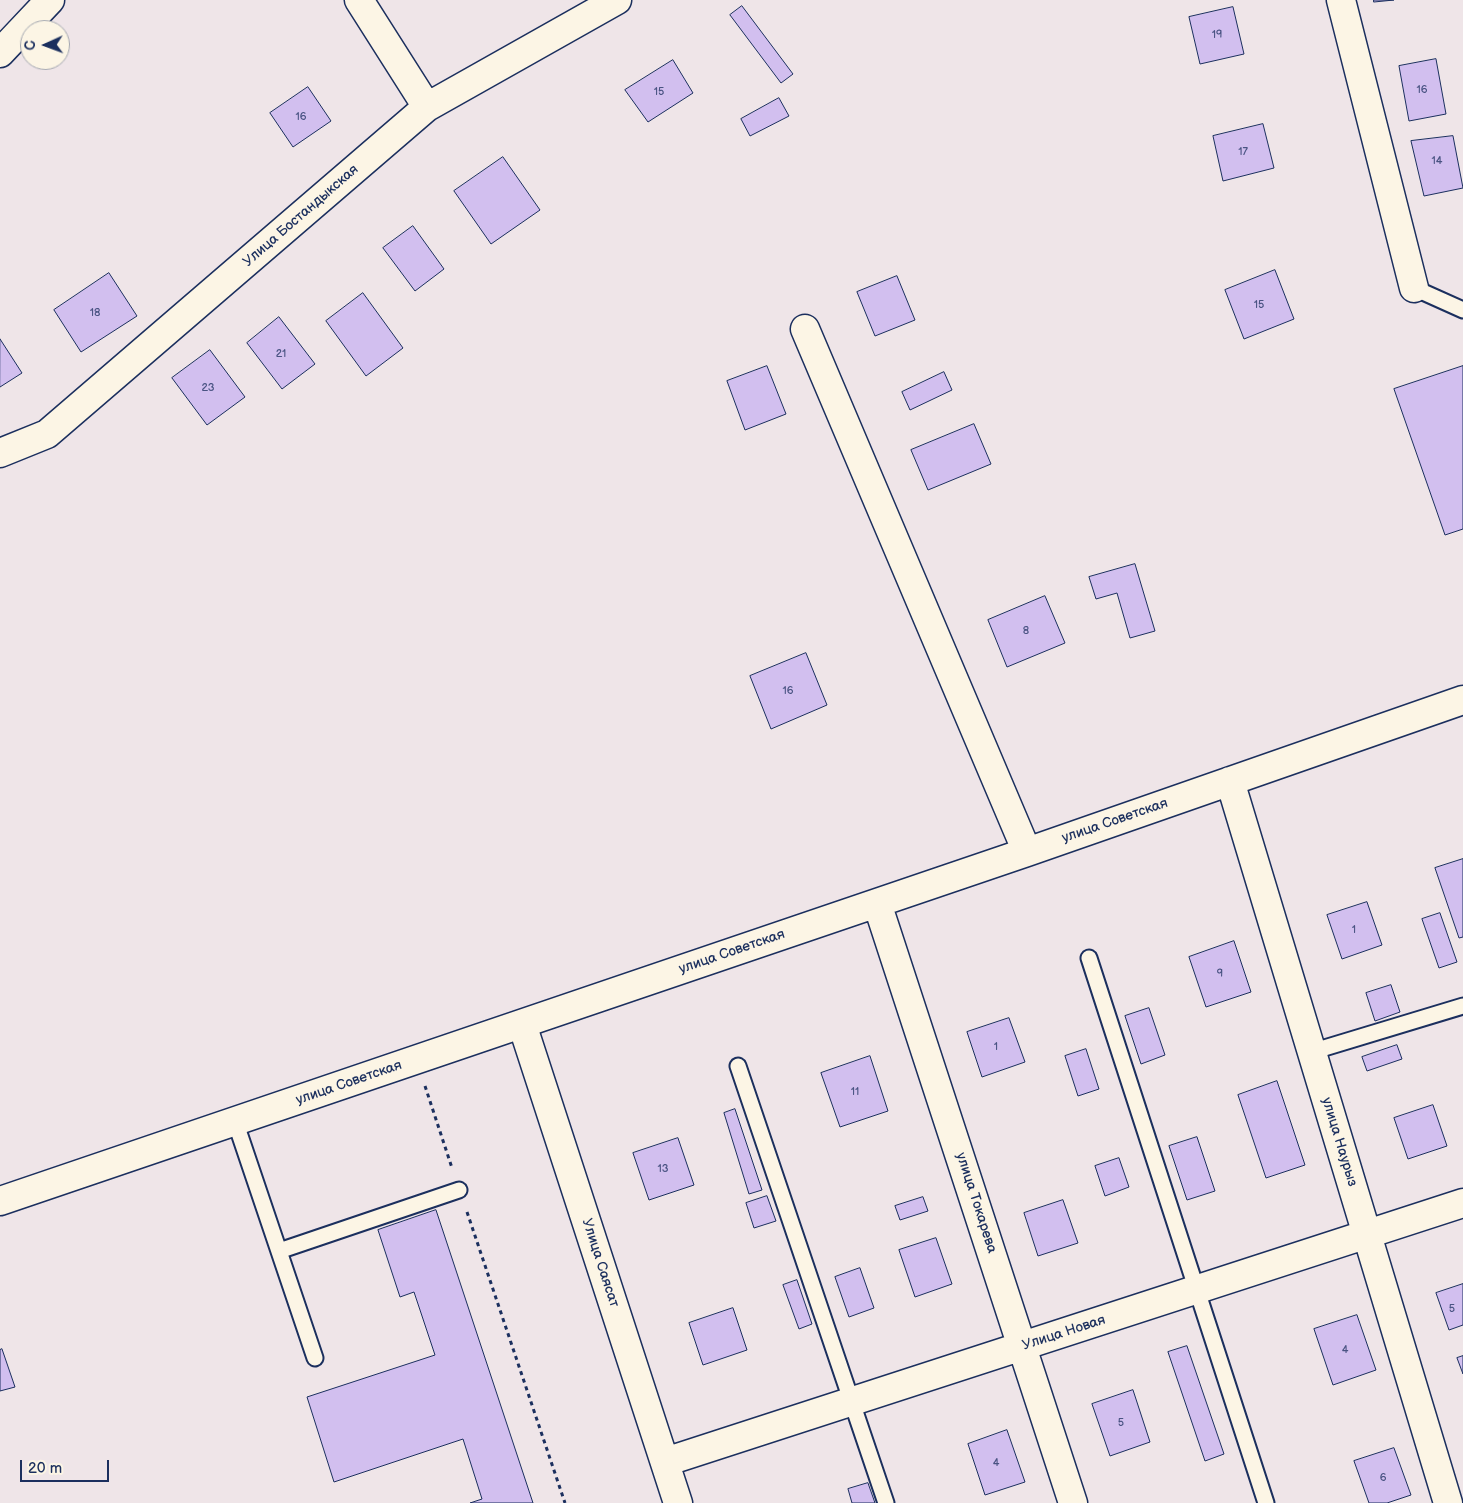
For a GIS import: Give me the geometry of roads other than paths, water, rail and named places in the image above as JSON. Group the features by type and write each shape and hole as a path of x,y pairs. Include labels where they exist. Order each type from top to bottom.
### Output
{"street":[{"path":"0,53 50,0"},
{"path":"359,0 427,108"},
{"name":"Улица Бостандыкская","path":"0,454 47,434 427,108 617,0"},
{"path":"1341,0 1414,288"},
{"path":"805,329 1027,852"},
{"name":"улица Советская","path":"0,1201 1027,852 1463,700"},
{"name":"улица Наурыз","path":"1230,781 1448,1503"},
{"name":"улица Токарева","path":"877,903 1073,1503"},
{"name":"Улица Саясат","path":"522,1024 678,1503"},
{"name":"Улица Новая","path":"665,1462 1463,1203"}],"lane":[{"path":"1414,288 1463,310"},
{"path":"1089,958 1266,1503"},
{"path":"1311,1052 1463,1006"},
{"path":"738,1066 886,1503"},
{"path":"235,1121 315,1358"},
{"path":"279,1251 459,1190"}]}
